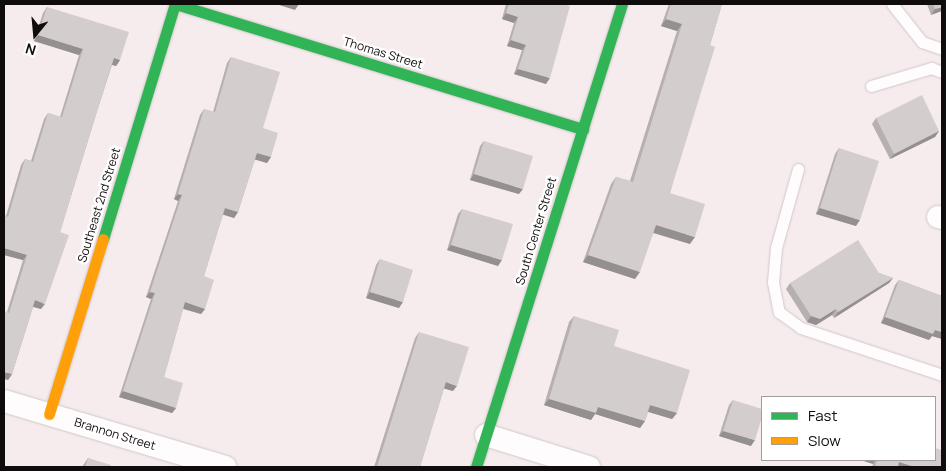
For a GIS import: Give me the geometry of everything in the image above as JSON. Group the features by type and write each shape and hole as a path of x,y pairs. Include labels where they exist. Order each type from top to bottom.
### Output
{"street":[{"name":"Thomas Street","path":"175,4 582,129"},
{"name":"Southeast 2nd Street","path":"49,414 175,4"},
{"name":"South Center Street","path":"476,467 622,4"},
{"name":"Brannon Street","path":"4,401 215,466"},
{"path":"486,435 589,467"}],"lane":[{"path":"892,4 922,42 942,49"},
{"path":"871,86 931,68 942,72"},
{"path":"798,169 776,248 773,282 780,312 801,328 942,375"}],"building":[{"path":"509,4 563,4 570,6 550,78 518,69 526,45 511,40 518,17 506,13"},
{"path":"671,4 722,4 710,45 715,47 670,193 705,204 695,237 656,225 640,272 588,255 616,177 633,182 682,24 666,19"},
{"path":"933,4 942,4 942,7 935,9"},
{"path":"47,7 129,32 120,60 114,58 60,232 69,235 45,304 35,300 12,374 4,372 4,311 9,313 27,255 4,248 4,215 8,217 25,159 33,162 48,113 62,117 83,49 38,35"},
{"path":"231,57 280,72 263,128 278,133 271,157 257,153 238,212 225,208 204,276 214,280 205,309 185,302 164,377 183,383 176,408 123,391 155,293 150,292 182,195 178,194 204,109 215,112"},
{"path":"922,95 939,131 894,154 876,118"},
{"path":"484,141 533,156 523,189 474,174"},
{"path":"839,148 879,161 860,220 820,208"},
{"path":"462,209 513,224 502,260 451,245"},
{"path":"858,240 879,273 893,278 838,312 836,309 820,319 811,316 790,283"},
{"path":"380,259 413,270 403,302 370,292"},
{"path":"899,280 942,296 942,332 935,330 933,334 885,317"},
{"path":"574,316 619,330 614,346 690,370 677,413 650,405 645,421 598,407 596,413 549,399"},
{"path":"419,332 469,347 457,386 446,382 420,467 377,467"},
{"path":"733,400 761,409 761,420 755,440 723,431"},
{"path":"936,448 942,450 942,467 915,467 899,462 898,467 875,467 877,461 936,461"},
{"path":"88,458 111,465 110,467 85,467"}],"traffic: fast":[{"path":"103,239 175,4"},
{"path":"176,4 583,129"},
{"path":"476,467 622,4"}],"traffic: slow":[{"path":"49,414 103,239"}]}
